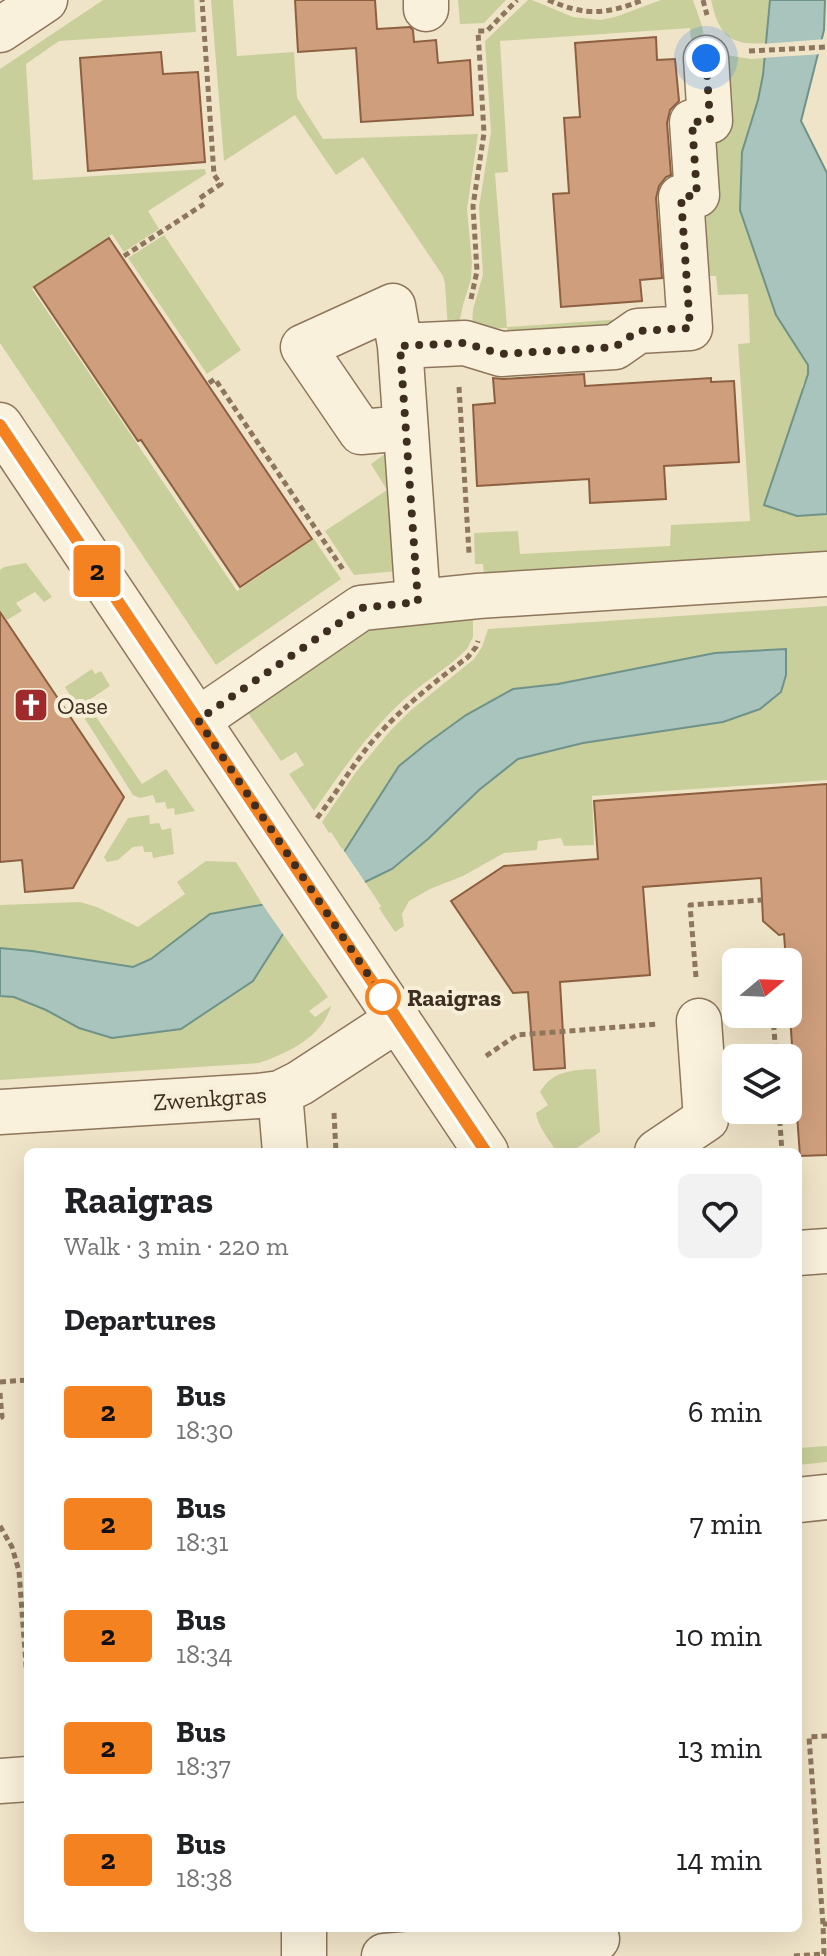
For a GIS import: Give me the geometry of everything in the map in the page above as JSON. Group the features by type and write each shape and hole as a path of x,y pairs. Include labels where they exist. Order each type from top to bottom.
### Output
{"street":[{"path":"0,30 45,0"},
{"path":"405,428 361,432 303,347 396,326 501,354 615,347 638,331 690,328 681,197 697,195 692,122 710,121 706,58"},
{"path":"396,326 418,602"},
{"path":"0,425 483,1148"},
{"path":"198,720 361,608 478,596 827,574"},
{"name":"Zwenkgras","path":"0,1112 280,1093 398,1019"},
{"path":"663,1148 706,1119 699,1021"},
{"path":"280,1093 285,1148"},
{"path":"802,1253 827,1251"},
{"path":"802,1500 827,1497"},
{"path":"0,1781 24,1779"},
{"path":"304,1932 304,1956"},
{"path":"384,1956 597,1941"}],"path":[{"path":"124,256 221,184 214,175 202,0"},
{"path":"469,555 461,343 477,271 473,206 484,133 478,31 487,31 517,0"},
{"path":"548,0 583,12 615,10 643,0"},
{"path":"750,51 827,47"},
{"path":"209,383 215,379 348,577"},
{"path":"313,821 378,735 406,706 468,657 476,647 479,634"},
{"path":"486,1056 517,1035 699,1021 690,905 762,900"},
{"path":"333,1108 336,1148"},
{"path":"780,1124 782,1148"},
{"path":"0,1382 24,1380"},
{"path":"0,1393 0,1418"},
{"path":"0,1526 12,1547 19,1571 24,1638"},
{"path":"794,1956 824,1954 825,1924 809,1737 827,1736"}],"green space":[{"path":"103,0 194,0 196,32 59,41 26,64 33,180 205,169 206,174 148,211 159,229 124,252 112,234 32,289 237,591 314,539 341,579 216,665 0,343 0,69"},
{"path":"211,0 233,0 237,56 294,52 297,98 323,139 478,134 467,209 471,279 459,324 448,330 443,276 363,157 336,175 295,115 224,161"},
{"path":"458,0 506,0 484,23 460,24"},
{"path":"528,0 573,17 600,20 661,0 693,0 705,44 692,51 690,28 500,41 508,172 495,173 507,327 622,319 623,326 508,340 507,328 472,330 473,309 483,275 479,207 491,132 485,41"},
{"path":"711,0 770,0 766,43 743,42 728,36 718,22"},
{"path":"726,55 765,58 758,100 742,152 776,315 808,365 808,374 802,386 797,516 827,514 827,552 484,576 483,564 475,564 474,533 518,531 520,554 670,546 671,525 750,521 738,344 750,343 748,294 718,295 716,276 702,276 693,210"},
{"path":"164,235 241,350 207,374 128,258"},
{"path":"385,454 389,456 398,571 354,575 325,531 387,490 371,464"},
{"path":"26,563 52,597 44,602 35,592 16,603 22,611 7,620 0,610 0,570"},
{"path":"827,606 827,780 592,796 594,845 564,846 561,838 538,841 537,850 504,853 409,901 402,914 404,926 395,932 365,882 392,869 518,759 583,743 723,722 558,684 513,689 466,715 426,744 399,766 344,852 322,822 356,772 391,730 474,659 488,629"},
{"path":"473,617 473,637 467,649 387,716 354,755 314,811 289,774 304,765 296,752 281,761 246,710 363,632 380,625"},
{"path":"92,669 95,674 101,671 110,686 86,702 142,784 166,769 195,811 175,815 174,808 167,809 165,802 156,803 153,795 140,798 133,795 65,687"},
{"path":"149,815 150,824 159,823 162,830 171,828 174,854 153,858 152,852 144,852 143,846 133,847 118,860 107,862 104,857 128,818"},
{"path":"206,861 236,862 263,905 210,914 151,959 133,967 0,948 0,905 80,902 138,927 185,894 177,882"},
{"path":"283,934 328,997 309,1011 315,1017 331,1006 320,1027 292,1049 259,1063 0,1080 0,996 14,997 46,1010 181,1029 253,981"},
{"path":"596,1069 600,1132 577,1148 554,1148 537,1118 536,1113 548,1105 540,1092 557,1075"},
{"path":"827,1446 827,1462 802,1465 802,1448"}],"water":[{"path":"770,0 825,0 824,30 801,121 827,173 827,514 797,516 764,505 808,374 808,365 776,315 740,210 742,152 763,75"},
{"path":"786,649 786,675 781,692 760,709 723,722 583,743 518,759 392,869 365,882 283,934 253,981 181,1029 112,1038 79,1028 14,997 0,996 0,948 133,967 151,959 210,914 266,904 344,852 399,766 466,715 513,689 558,684 715,653"}],"pier":[{"path":"826,39 822,54 761,58 762,44"},
{"path":"342,848 367,885 285,937 260,901"}],"building":[{"path":"295,0 375,0 377,29 410,27 414,42 436,40 438,63 470,60 473,115 361,122 356,48 298,52"},
{"path":"656,37 657,60 675,59 679,101 670,110 667,123 671,175 659,186 656,198 662,278 640,280 642,301 561,307 553,194 569,193 564,118 580,117 575,43"},
{"path":"161,52 163,74 198,72 205,162 88,171 80,58"},
{"path":"109,238 312,539 240,587 34,287"},
{"path":"584,374 585,386 711,378 711,382 734,381 739,462 664,466 666,499 590,503 589,479 477,486 473,405 495,403 493,378"},
{"name":"Oase","path":"0,612 124,797 73,888 25,892 22,860 0,862"},
{"path":"827,784 827,1155 802,1156 802,1148 799,1148 802,1044 792,1044 791,1028 802,1028 802,948 785,948 784,934 779,935 763,921 761,878 643,887 650,975 560,982 565,1068 534,1070 528,992 513,993 451,901 504,866 598,859 594,801"}],"bus line":[{"name":"2","path":"0,425 484,1148"}],"place":[{"name":"Oase","path":"31,705"},
{"name":"Raaigras","path":"383,997"}],"route":[{"path":"383,997 198,720 361,608 418,602 400,346 465,343 501,354 615,347 638,331 690,328 681,197 697,195 692,122 710,121 706,58"}]}
